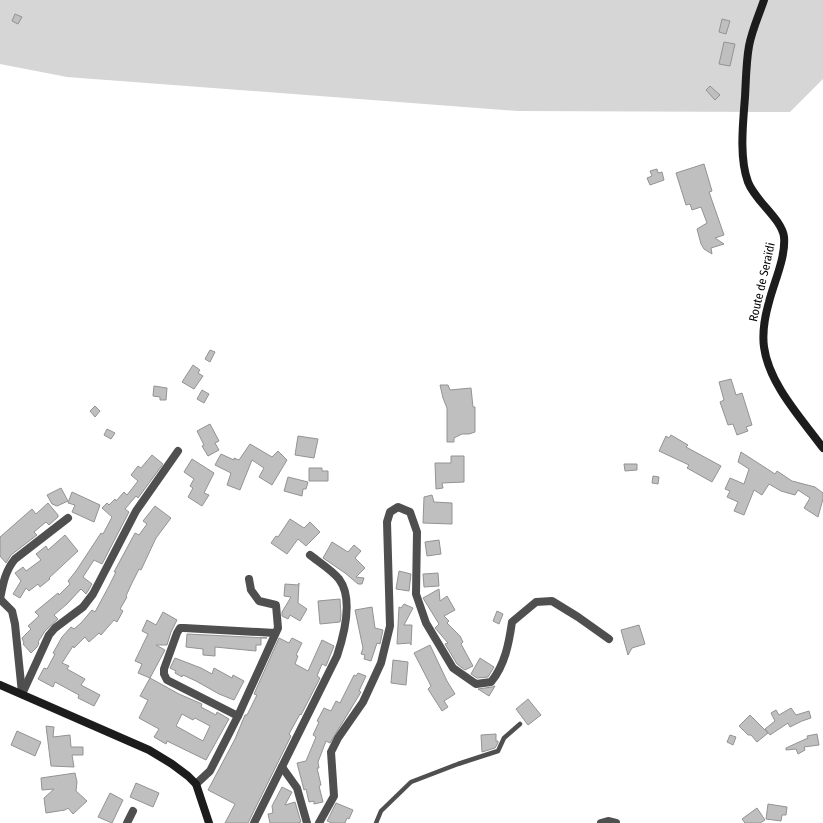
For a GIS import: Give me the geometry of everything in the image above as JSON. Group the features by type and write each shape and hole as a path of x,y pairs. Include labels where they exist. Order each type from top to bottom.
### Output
{"main road":[{"name":"Route de Seraïdi","path":"764,0 754,26 749,47 746,75 743,153 749,183 760,203 778,223 784,235 784,250 768,302 764,322 764,346 771,370 779,386 823,448"},
{"path":"0,685 149,750 172,764 196,784 209,823"}],"street":[{"path":"22,694 49,635 55,628 84,606 93,594 136,511 178,451"},
{"path":"319,823 334,796 331,752 338,738 363,702 381,663 390,626 387,522 390,512 398,507 410,512 417,532 416,594 426,623 453,668 476,684 491,682 499,673 509,644 512,622 536,602 552,602 578,617 609,640"},
{"path":"22,694 15,624 12,611 0,599 4,577 8,567 15,559 68,518"},
{"path":"254,823 337,656 343,639 346,623 344,588 339,579 310,555"},
{"path":"196,784 210,771 238,716 278,628 276,604 259,601 251,590 249,579"},
{"path":"238,716 168,680 164,674 164,669 177,633 180,628 184,628 275,633"},
{"path":"282,767 297,788 307,823"},
{"path":"128,823 133,811"},
{"path":"259,813 262,823"},
{"path":"601,823 608,821 616,823"}],"lane":[{"path":"376,823 381,811 411,782 498,751 504,738 520,724"}],"shaded area":[{"path":"0,0 823,0 823,79 790,112 518,111 67,77 0,64"}],"building":[{"path":"15,14 22,17 18,24 12,21"},
{"path":"722,19 730,21 726,34 719,32"},
{"path":"724,42 735,44 730,66 719,64"},
{"path":"710,86 720,95 715,100 706,90"},
{"path":"704,164 712,191 709,192 724,235 715,238 724,244 711,248 712,254 704,249 701,244 697,229 707,223 701,207 692,210 690,204 686,205 676,173"},
{"path":"657,169 658,173 662,172 664,180 650,185 647,178 652,176 650,171"},
{"path":"210,350 215,352 210,362 205,359"},
{"path":"193,365 200,370 198,373 203,376 194,389 182,382"},
{"path":"731,379 736,395 742,393 752,425 746,427 748,431 737,435 733,424 728,425 720,402 724,400 719,382"},
{"path":"440,385 448,385 450,390 471,388 473,407 475,407 475,432 462,434 454,438 454,442 447,442 447,408"},
{"path":"154,386 167,388 166,400 160,400 160,397 153,396"},
{"path":"202,390 209,394 204,403 197,399"},
{"path":"95,406 100,411 95,417 90,411"},
{"path":"210,424 219,441 215,443 219,450 208,456 202,446 204,445 197,431"},
{"path":"107,429 115,433 111,439 104,435"},
{"path":"671,435 688,445 686,447 721,466 712,482 687,468 689,465 659,451 666,436 669,438"},
{"path":"298,436 318,439 314,458 295,455"},
{"path":"250,444 272,457 278,451 287,460 272,485 259,477 264,468 252,460 240,490 227,485 231,473 215,465 221,454 234,460 234,458 239,460"},
{"path":"741,452 775,474 777,471 792,481 815,487 823,493 823,499 818,517 804,508 810,498 798,490 795,495 781,491 769,484 762,495 754,490 744,515 734,511 738,502 727,497 730,491 725,489 730,478 744,484 749,469 738,462"},
{"path":"152,455 163,464 138,498 136,496 125,509 129,512 102,564 94,560 83,577 92,584 88,591 86,594 81,589 54,615 58,619 45,631 38,642 37,647 31,653 23,644 22,638 31,629 28,626 39,616 35,612 58,593 59,595 70,584 68,581 101,533 103,534 112,517 102,508 107,503 109,505 115,499 116,501 124,492 127,495 138,481 131,475 138,466 141,468"},
{"path":"451,456 464,456 464,482 442,483 443,488 436,489 435,463 451,463"},
{"path":"192,459 214,473 204,493 209,495 202,506 188,497 193,488 190,486 194,479 184,472"},
{"path":"624,464 637,464 637,470 625,471"},
{"path":"309,468 322,468 322,471 328,471 328,481 309,481"},
{"path":"653,476 659,477 658,484 652,483"},
{"path":"288,477 308,482 306,489 303,489 302,496 284,491"},
{"path":"61,488 68,501 57,506 52,504 47,495"},
{"path":"72,492 100,505 94,522 72,512 75,505 68,503"},
{"path":"432,495 434,502 452,503 452,524 423,523 424,497"},
{"path":"48,503 58,517 49,525 46,522 34,532 37,535 11,555 6,563 0,556 0,537 32,509 36,514"},
{"path":"155,506 171,518 156,538 141,570 139,569 120,609 123,611 117,622 114,620 101,635 99,633 89,642 85,637 74,648 73,646 62,663 69,666 67,669 85,679 81,685 100,695 94,706 78,698 79,695 55,682 53,687 38,679 44,668 47,669 55,654 53,653 62,637 71,627 74,629 81,623 92,610 95,612 135,533 139,535 147,524 143,521"},
{"path":"290,519 304,528 310,522 320,532 306,546 298,539 287,554 271,543 276,536 278,537"},
{"path":"65,535 78,551 40,587 38,584 29,591 26,588 20,598 13,594 21,581 15,573 23,567 26,571 41,560 36,554 46,546 48,550"},
{"path":"439,540 441,554 427,556 425,542"},
{"path":"332,542 348,552 354,545 361,551 355,558 365,568 356,577 364,578 362,584 358,584 323,558"},
{"path":"399,571 411,574 409,591 396,589"},
{"path":"438,573 439,586 424,587 423,574"},
{"path":"299,583 298,603 307,609 300,621 290,615 288,619 282,616 282,612 291,597 284,596 285,584 298,585"},
{"path":"439,589 440,601 447,596 455,610 444,616 449,621 447,623 460,636 463,642 461,644 473,666 465,670 457,664 445,644 448,643 435,628 439,624 423,598"},
{"path":"340,599 340,622 320,624 318,601"},
{"path":"404,604 413,608 404,625 412,625 411,645 410,643 397,644 399,607 401,608"},
{"path":"372,607 375,628 383,630 380,644 377,643 371,661 364,659 365,655 361,654 363,648 355,610"},
{"path":"497,611 503,614 499,624 493,621"},
{"path":"163,612 177,620 167,645 156,645 165,650 150,678 138,673 142,664 135,661 148,634 142,631 147,620 156,625"},
{"path":"639,625 645,644 632,648 628,655 621,630"},
{"path":"187,634 267,638 261,638 261,645 256,645 256,651 215,647 215,656 203,655 203,649 186,647"},
{"path":"279,638 289,643 292,638 302,643 296,655 298,656 295,664 308,671 322,640 334,646 326,666 322,664 317,676 320,678 301,715 300,714 289,734 291,736 248,823 225,823 235,804 208,790 235,739 245,715 247,715 257,695 254,694"},
{"path":"430,645 447,681 455,694 444,701 448,707 442,711 428,689 431,686 414,653"},
{"path":"175,658 212,674 214,668 232,678 233,675 244,681 234,700 219,694 183,675 182,677 175,673 176,671 170,668"},
{"path":"480,658 494,667 488,677 477,678 471,674"},
{"path":"393,660 408,662 406,685 391,683"},
{"path":"358,673 366,676 359,691 361,692 330,743 326,741 318,762 319,768 317,768 321,785 319,786 323,802 314,804 314,801 309,802 306,789 304,790 297,763 306,761 316,737 313,735 319,722 317,721 324,708 331,711 336,701 340,703 354,675 356,676"},
{"path":"150,678 179,694 202,704 201,707 216,715 217,712 229,719 206,760 167,741 166,744 154,737 159,729 139,718 148,700 140,696","holes":["182,714 193,720 195,718 210,726 203,741 176,726"]},
{"path":"495,686 489,696 478,689 492,687"},
{"path":"528,699 541,715 528,725 516,709"},
{"path":"791,708 796,715 809,711 811,718 790,727 788,723 770,735 765,729 775,721 771,713 776,710 779,715"},
{"path":"750,715 768,733 757,742 751,735 748,735 739,726"},
{"path":"46,726 54,727 53,737 70,735 71,747 83,747 83,755 72,755 74,767 51,766"},
{"path":"17,731 41,742 35,756 11,745"},
{"path":"496,734 496,741 498,741 498,743 495,748 482,752 481,735"},
{"path":"817,734 819,745 804,747 805,750 798,754 796,749 786,750 786,748 808,738 807,736"},
{"path":"730,735 736,737 733,745 727,742"},
{"path":"75,773 77,782 76,791 87,801 73,814 68,808 65,810 46,813 44,798 54,789 42,790 41,778"},
{"path":"136,783 159,793 153,807 130,797"},
{"path":"282,787 292,792 285,805 295,802 301,822 270,823 268,814 273,813 272,806"},
{"path":"110,793 123,800 112,823 98,817"},
{"path":"336,803 353,810 349,819 347,818 345,823 332,823 327,821"},
{"path":"768,804 787,807 786,815 782,815 781,821 766,819"},
{"path":"757,808 765,820 760,823 745,823 742,819"}]}
